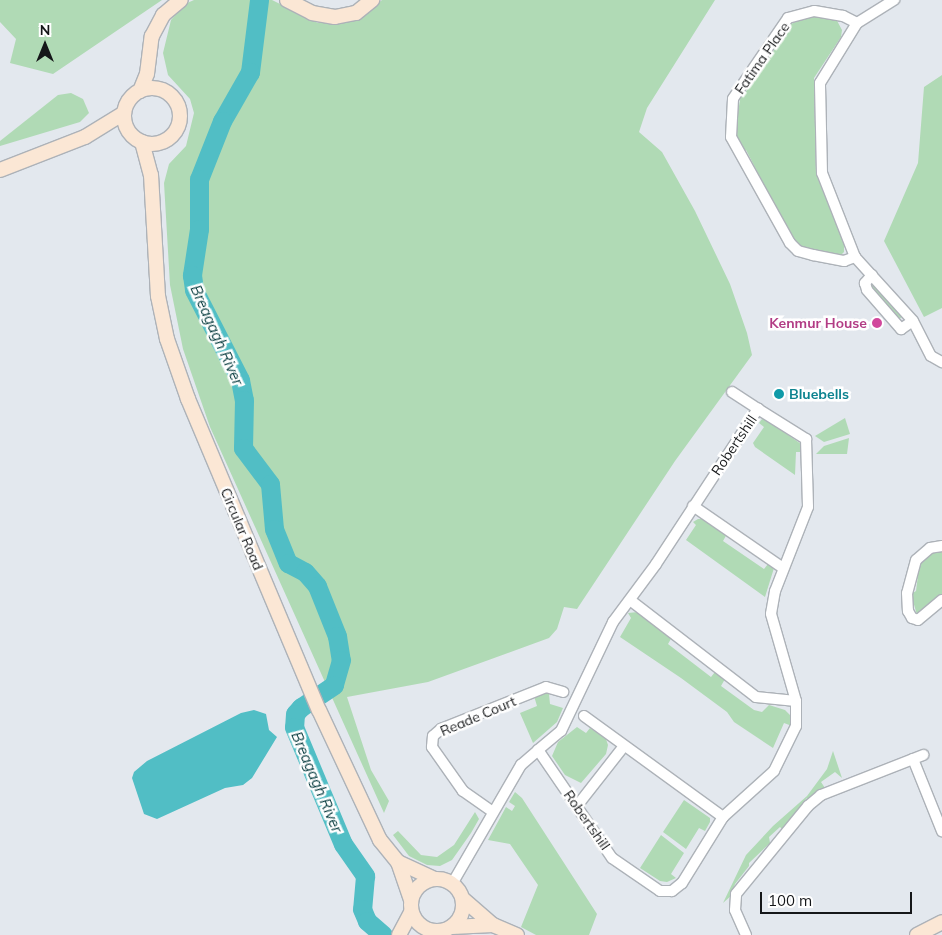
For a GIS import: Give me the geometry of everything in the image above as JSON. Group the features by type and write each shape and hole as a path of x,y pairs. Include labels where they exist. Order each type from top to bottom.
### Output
{"main road":[{"path":"287,0 312,13 334,17 356,13 372,0"},
{"path":"140,91 147,74 152,36 163,15 179,1"},
{"name":"Circular Road","path":"150,175 168,140 179,125 180,116 174,99 167,93 156,74 152,36"},
{"path":"0,170 85,137 124,113 132,96 140,91 149,88 167,93"},
{"path":"124,113 128,130 142,142 151,144 168,140"},
{"path":"85,137 128,130"},
{"name":"Circular Road","path":"142,142 150,175 154,259 167,339 192,407 309,687 380,840 398,862 411,905"},
{"name":"Circular Road","path":"398,862 434,879"},
{"path":"402,930 417,888 434,879 452,884 463,899 494,925 517,935"},
{"path":"452,927 460,918 463,899"},
{"path":"411,905 417,923 430,933 452,927 494,925"},
{"path":"917,935 942,922"}],"street":[{"path":"894,0 857,23 820,83 822,174 855,257 913,321 931,356 942,362"},
{"name":"Fatima Place","path":"855,257 844,261 812,255 798,251 790,243 739,154 731,137 731,120 734,99 788,18 814,11 843,16 857,23"},
{"path":"872,275 865,286 901,329 913,321"},
{"name":"Robertshill","path":"538,750 612,858 660,891 672,891 682,883 723,817 774,771 796,726 796,702 771,614 783,568 808,507 808,443 732,392"},
{"name":"Robertshill","path":"452,884 521,765 561,731 613,622 630,600 758,410"},
{"path":"693,506 783,568"},
{"path":"942,546 930,548 916,560 908,594 908,611 912,618 918,620 942,600"},
{"path":"630,600 756,697 796,702"},
{"name":"Reade Court","path":"493,812 463,791 432,746 433,736 440,729 546,687 563,692"},
{"path":"584,716 723,817"},
{"path":"577,806 624,746"},
{"path":"746,935 735,910 736,894 808,806 821,795 918,757 942,831"}],"green space":[{"path":"0,0 162,0 53,74 10,63 16,39 0,22"},
{"path":"194,0 272,0 318,23 337,23 356,20 382,0 715,0 647,108 639,132 662,152 695,211 730,284 747,333 752,355 675,461 577,609 564,607 557,629 549,638 428,682 347,697 371,770 389,801 384,813 210,427 183,349 170,285 164,183 169,164 186,146 194,113 190,99 168,75 163,53 171,20 185,4"},
{"path":"815,14 835,17 842,30 841,37 814,78 816,174 844,244 844,252 838,258 804,249 791,237 746,150 741,150 735,130 741,94 745,93 787,31 786,26"},
{"path":"942,75 942,308 924,317 884,241 918,163 924,87"},
{"path":"71,93 83,99 89,113 80,122 0,146 0,141 58,95"},
{"path":"872,283 902,317 899,319 869,286"},
{"path":"845,418 850,434 824,442 815,436"},
{"path":"762,419 767,420 801,444 803,452 796,452 795,475 755,447 753,443 764,427 759,423"},
{"path":"849,438 847,454 816,454 824,446"},
{"path":"698,519 705,519 727,534 723,541 764,569 768,564 774,568 765,597 686,540 696,525 693,522"},
{"path":"942,551 942,596 917,615 911,594 916,591 918,575 915,569 930,553"},
{"path":"638,612 672,637 668,644 711,677 715,672 725,679 721,686 754,710 762,712 769,705 785,710 791,716 792,726 784,723 773,748 734,722 727,712 681,678 620,637 631,618 628,613"},
{"path":"545,692 549,694 550,704 563,708 557,722 533,743 520,713 537,706 534,696"},
{"path":"577,727 586,733 590,728 606,739 608,745 606,754 581,783 565,775 552,756 558,742"},
{"path":"833,751 842,778 835,772 821,782 825,788 809,800 807,798 782,829 780,827 769,837 770,843 749,863 749,866 735,884 732,895 723,903 746,855 773,826 807,796 827,769"},
{"path":"515,792 522,798 597,914 589,935 536,935 521,927 538,885 510,844 488,840 506,807 512,811 515,806 509,802"},
{"path":"684,800 710,818 705,831 699,828 686,849 663,832"},
{"path":"475,812 479,819 471,833 452,860 440,866 427,865 409,856 393,835 398,831 421,855 437,857 454,845"},
{"path":"661,835 684,853 671,874 676,878 667,882 660,881 640,868"}],"water":[{"path":"254,710 266,714 269,730 277,737 252,778 243,785 225,788 157,819 144,814 132,778 134,772 147,761 241,713"}],"waterway":[{"name":"Breagagh River","path":"259,0 250,72 222,121 199,179 199,229 192,275 194,290 240,380 244,400 243,448 270,484 274,529 288,563 305,572 317,586 337,636 341,660 334,685 301,707 295,714 294,727 343,844 365,876 362,909 367,921 383,935"}],"place":[{"name":"Kenmur House","path":"877,323"},
{"name":"Bluebells","path":"779,394"}]}
